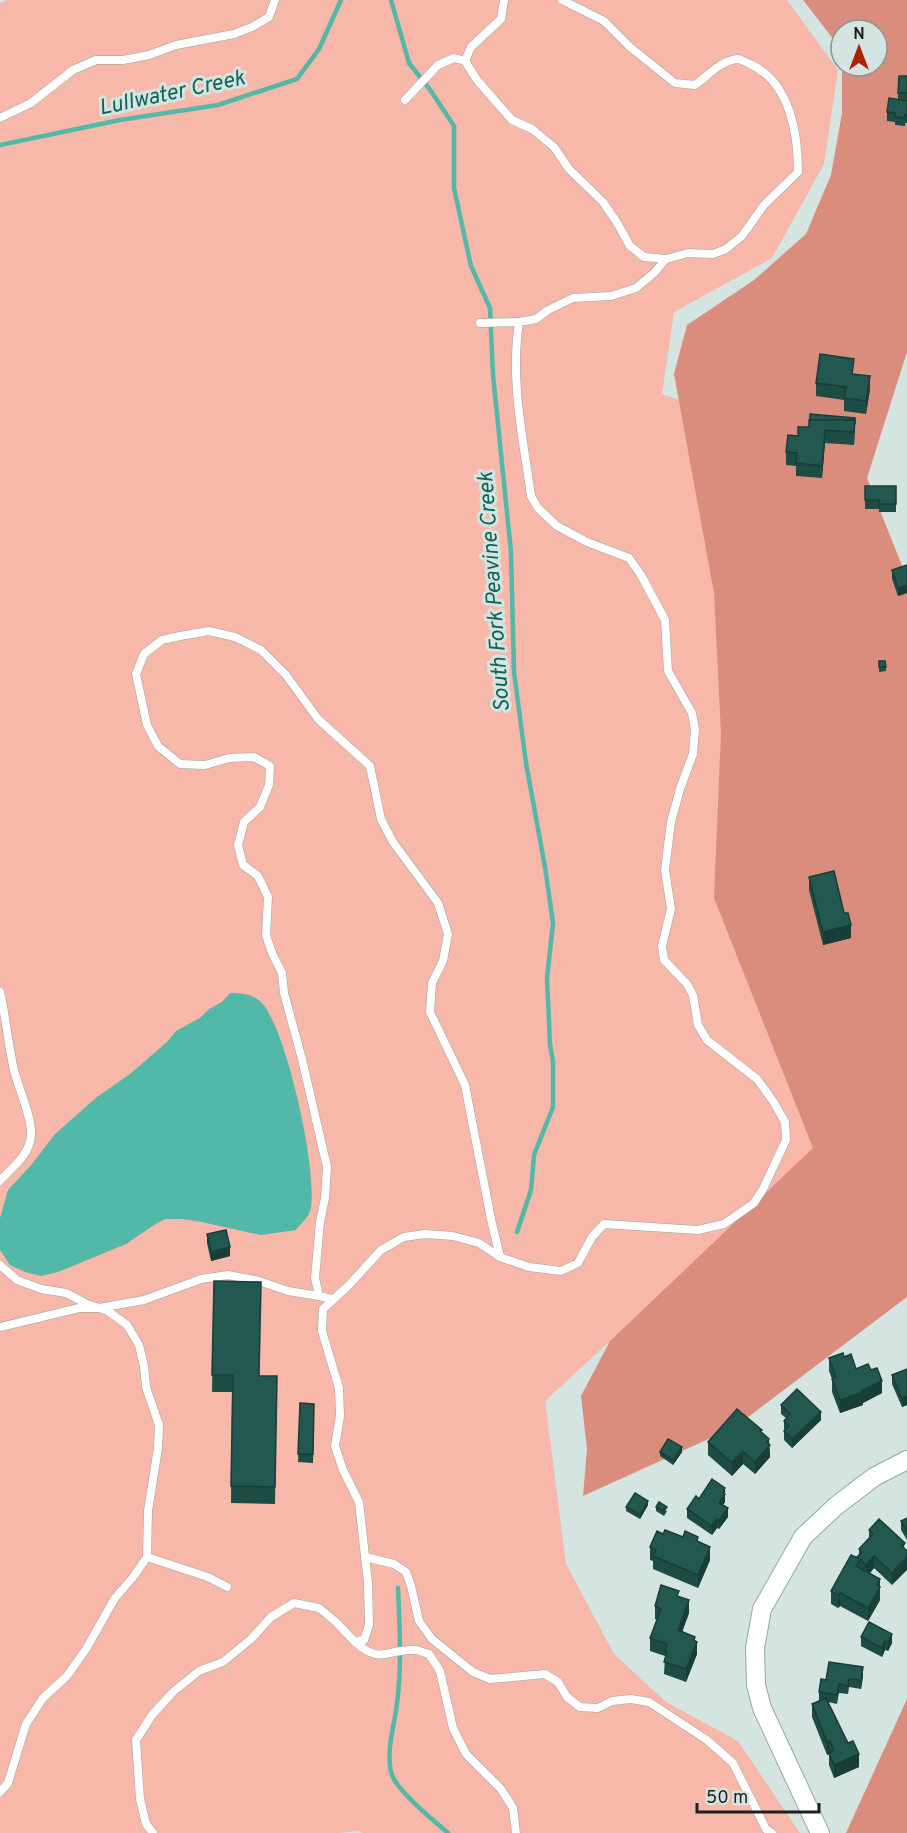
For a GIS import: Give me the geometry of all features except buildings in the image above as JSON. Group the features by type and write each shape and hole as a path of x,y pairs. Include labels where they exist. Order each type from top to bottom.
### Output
{"street":[{"path":"820,1833 762,1708 756,1685 755,1648 762,1609 803,1538 836,1506 874,1477 907,1460"}],"lane":[{"path":"0,118 31,103 73,70 96,60 123,60 149,55 176,45 234,34 252,27 269,17 275,0"},
{"path":"465,61 471,47 501,19 504,0"},
{"path":"405,100 438,65 454,58 465,61 477,80 512,120 532,129 554,147 569,169 603,202 630,246 644,257 666,259 688,253 713,254 726,249 742,236 764,205 798,172 798,147 786,98 774,81 758,68 739,59 721,63 695,85 675,83 630,47 604,21 562,0"},
{"path":"480,323 537,320 548,310 573,298 610,296 636,288 666,259"},
{"path":"355,1642 364,1640 369,1625 368,1583 359,1502 343,1470 335,1446 340,1416 339,1388 322,1331 322,1309 381,1250 405,1237 425,1234 453,1236 478,1243 500,1257 529,1267 561,1271 578,1263 592,1238 604,1224 698,1230 724,1224 754,1203 764,1189 786,1140 784,1122 773,1101 757,1079 707,1040 698,1025 693,995 687,984 664,960 662,946 671,909 665,870 671,822 693,754 695,730 692,713 668,670 665,620 641,575 628,558 587,542 557,526 538,508 531,496 515,383 515,352 519,322"},
{"path":"319,1296 315,1278 327,1167 284,993 282,973 266,935 268,897 258,876 243,865 238,845 244,822 260,807 269,785 270,766 254,757 229,758 205,765 180,764 158,746 147,724 136,674 144,654 162,640 209,631 235,637 261,650 286,675 318,719 370,766 381,819 393,842 438,903 448,934 443,961 432,983 430,1012 465,1085 500,1257"},
{"path":"0,992 13,1066 28,1114 31,1136 23,1157 0,1181"},
{"path":"0,1265 17,1280 66,1293 108,1311 127,1325 139,1345 146,1387 159,1425 158,1448 148,1511 147,1557 115,1598 67,1676 43,1698 26,1724 8,1783 0,1792"},
{"path":"0,1327 79,1308 99,1308 144,1300 201,1279 228,1275 259,1281 288,1291 332,1299"},
{"path":"147,1557 208,1577 227,1587"},
{"path":"365,1557 394,1564 406,1572 419,1621 432,1639 473,1672 490,1679 545,1674 558,1682 567,1697 580,1707 598,1708 612,1701 632,1699 649,1702 707,1740 733,1763 766,1829 772,1833"},
{"path":"153,1833 146,1824 140,1799 136,1740 152,1715 173,1692 199,1671 223,1662 251,1639 271,1617 294,1603 319,1608 355,1642 373,1655 415,1650 429,1654 440,1671 453,1728 466,1754 501,1789 513,1808 516,1833"}],"shaded area":[{"path":"8,0 787,0 829,58 829,78 837,78 824,164 772,258 674,312 662,394 744,423 907,1096 610,1341 545,1401 566,1564 614,1654 666,1702 738,1741 800,1833 363,1833 358,1831 339,1833 0,1833 0,3"},
{"path":"803,0 907,0 907,352 867,478 907,578 907,1297 735,1427 583,1496 587,1449 581,1396 610,1341 813,1148 714,898 721,733 714,593 674,374 687,325 754,280 806,234 831,175 842,113 842,78 889,78 889,18 829,18 829,34"},
{"path":"230,993 258,999 271,1017 281,1040 299,1103 310,1168 312,1194 310,1211 306,1219 296,1230 261,1235 197,1221 165,1219 126,1244 58,1272 41,1276 10,1265 0,1250 0,1218 8,1190 55,1134 97,1097 130,1074 168,1041 176,1031 200,1018"},
{"path":"907,1699 907,1833 846,1833"}],"waterway":[{"name":"Lullwater Creek","path":"0,145 120,120 218,105 297,79 319,49 341,0"},
{"name":"South Fork Peavine Creek","path":"391,0 409,63 454,126 454,188 471,266 490,308 493,375 511,552 514,672 526,763 553,923 547,978 553,1062 553,1107 534,1155 531,1190 517,1232"},
{"name":"South Fork Peavine Creek","path":"398,1588 400,1675 390,1747 390,1769 395,1781 406,1795 448,1833"}]}
